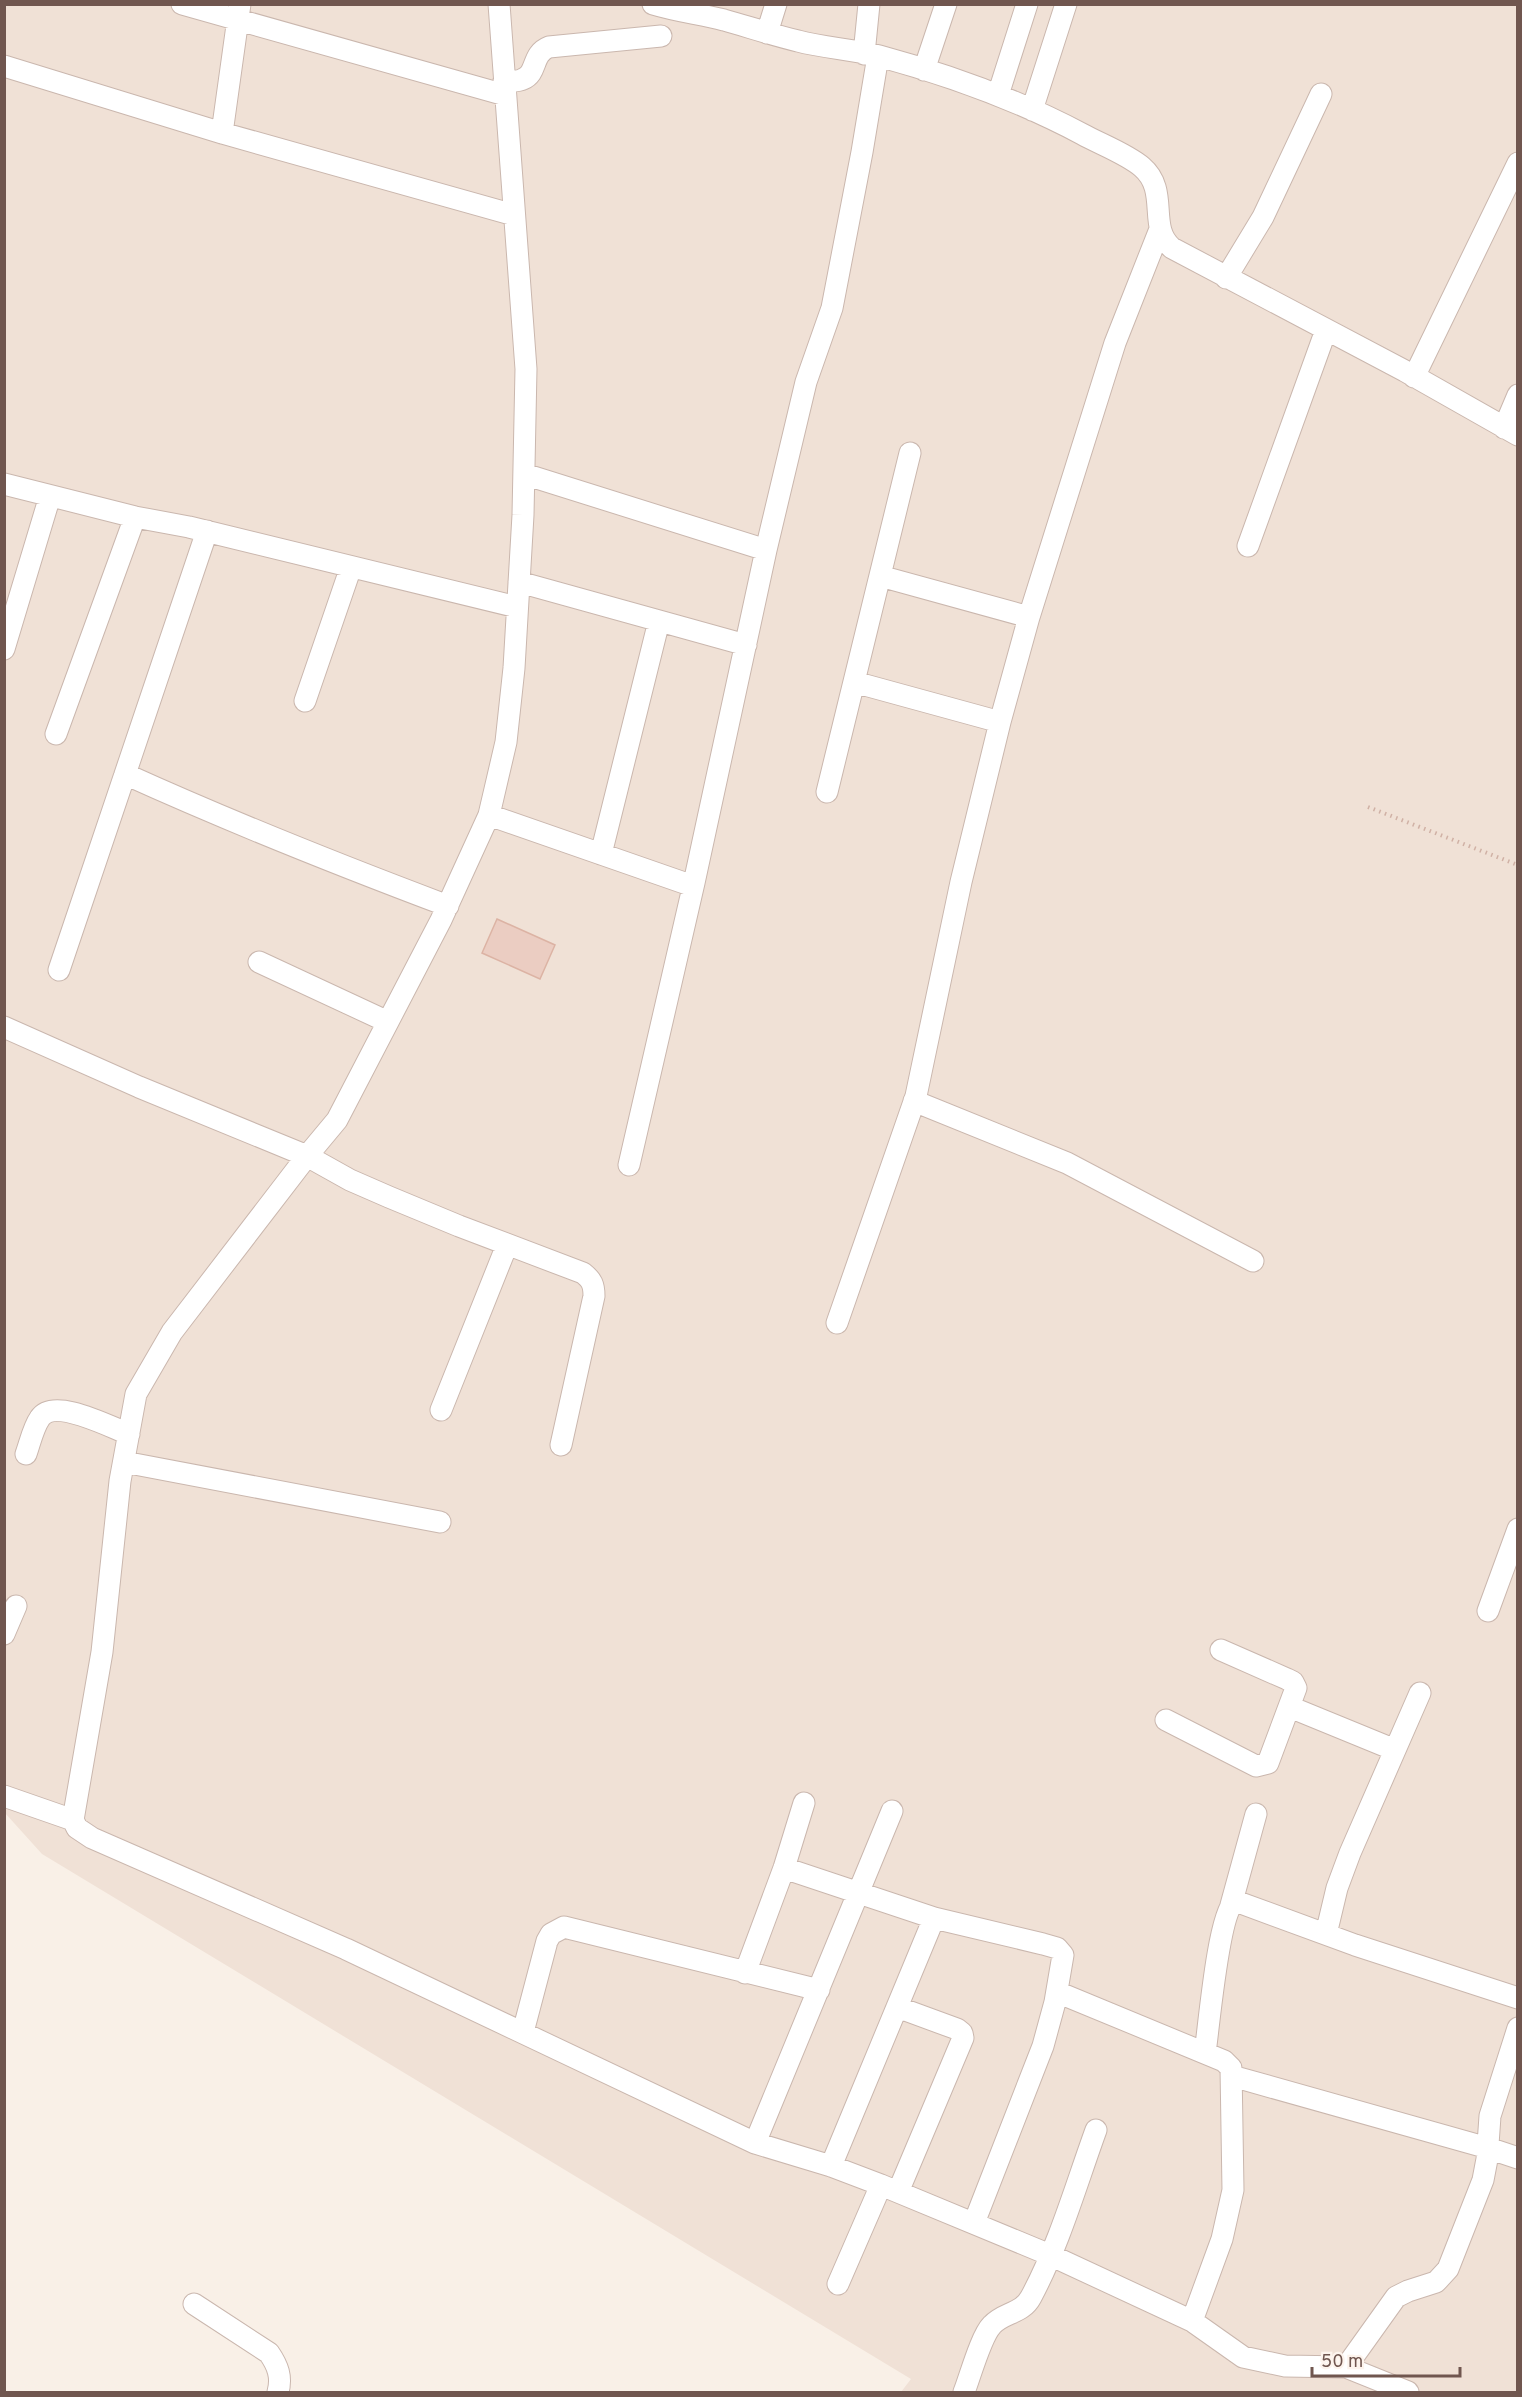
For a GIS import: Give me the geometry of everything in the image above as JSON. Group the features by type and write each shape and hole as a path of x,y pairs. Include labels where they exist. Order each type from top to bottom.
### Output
{"street":[{"path":"182,4 239,12 504,88 526,78 533,70 538,55 549,47 661,36"},
{"path":"499,4 526,369 518,607 506,742 489,815 448,906 337,1120 306,1156 172,1332 136,1395 124,1462 102,1652 73,1820 77,1828 92,1838 346,1949 755,2143 831,2166 1050,2255 1192,2321 1243,2357 1285,2366 1346,2367 1408,2392"},
{"path":"653,4 678,12 724,12 767,33 800,42 871,55 973,84 1032,110 1141,166 1154,180 1160,229 1165,242 1172,248 1511,431 1518,395"},
{"path":"767,33 776,4"},
{"path":"629,1165 693,886 766,550 806,382 832,308 862,152 871,55 869,4"},
{"path":"924,70 946,4"},
{"path":"999,96 1027,4"},
{"path":"1032,110 1066,4"},
{"path":"222,133 239,12"},
{"path":"4,66 222,133 514,214"},
{"path":"1226,278 1263,217 1320,94"},
{"path":"1414,377 1518,164"},
{"path":"837,1323 914,1101 961,882 1000,722 1029,617 1115,343 1160,229"},
{"path":"1248,546 1326,330"},
{"path":"827,792 910,453"},
{"path":"524,474 766,550"},
{"path":"4,484 518,607"},
{"path":"4,650 50,496"},
{"path":"56,734 135,517"},
{"path":"59,970 207,531"},
{"path":"305,701 351,567"},
{"path":"880,576 1029,617"},
{"path":"519,582 746,645"},
{"path":"601,854 659,621"},
{"path":"854,682 1000,722"},
{"path":"125,774 305,852 448,906"},
{"path":"489,815 693,886"},
{"path":"260,962 388,1022"},
{"path":"4,1027 139,1087 306,1156 350,1180 389,1197 583,1273 594,1287 594,1296 561,1444"},
{"path":"914,1101 1067,1163 1253,1261"},
{"path":"441,1410 507,1245"},
{"path":"26,1454 40,1417 53,1410 71,1411 129,1434"},
{"path":"124,1462 440,1522"},
{"path":"1488,1611 1518,1529"},
{"path":"4,1634 16,1606"},
{"path":"1166,1720 1256,1766 1268,1763 1296,1688 1293,1682 1221,1650"},
{"path":"1326,1935 1337,1888 1350,1853 1420,1693"},
{"path":"1290,1707 1395,1750"},
{"path":"4,1796 73,1820"},
{"path":"745,1973 784,1868 804,1803"},
{"path":"755,2143 892,1811"},
{"path":"1205,2053 1223,1930 1256,1814"},
{"path":"784,1868 934,1918 1057,1948 1063,1955 1057,1992 1043,2046 974,2223"},
{"path":"1231,1905 1238,1902 1326,1935 1518,1998"},
{"path":"831,2166 934,1918"},
{"path":"523,2032 547,1941 551,1934 564,1927 819,1990"},
{"path":"1057,1992 1228,2064 1232,2076 1233,2190 1222,2239 1192,2321"},
{"path":"838,2284 889,2189 963,2038 962,2033 957,2029 897,2007"},
{"path":"1346,2367 1396,2297 1408,2291 1429,2286 1442,2277 1484,2180 1490,2116 1518,2028"},
{"path":"1232,2076 1518,2158"},
{"path":"964,2392 988,2330 1002,2318 1013,2314 1031,2298 1050,2255 1096,2130"},
{"path":"194,2304 269,2354 280,2374 278,2392"}],"path":[{"path":"1368,807 1518,865"}],"shaded area":[{"path":"5,5 1517,5 1517,2392 901,2392 911,2379 42,1854 5,1813"}],"building":[{"path":"497,919 555,945 540,979 482,953"}]}
